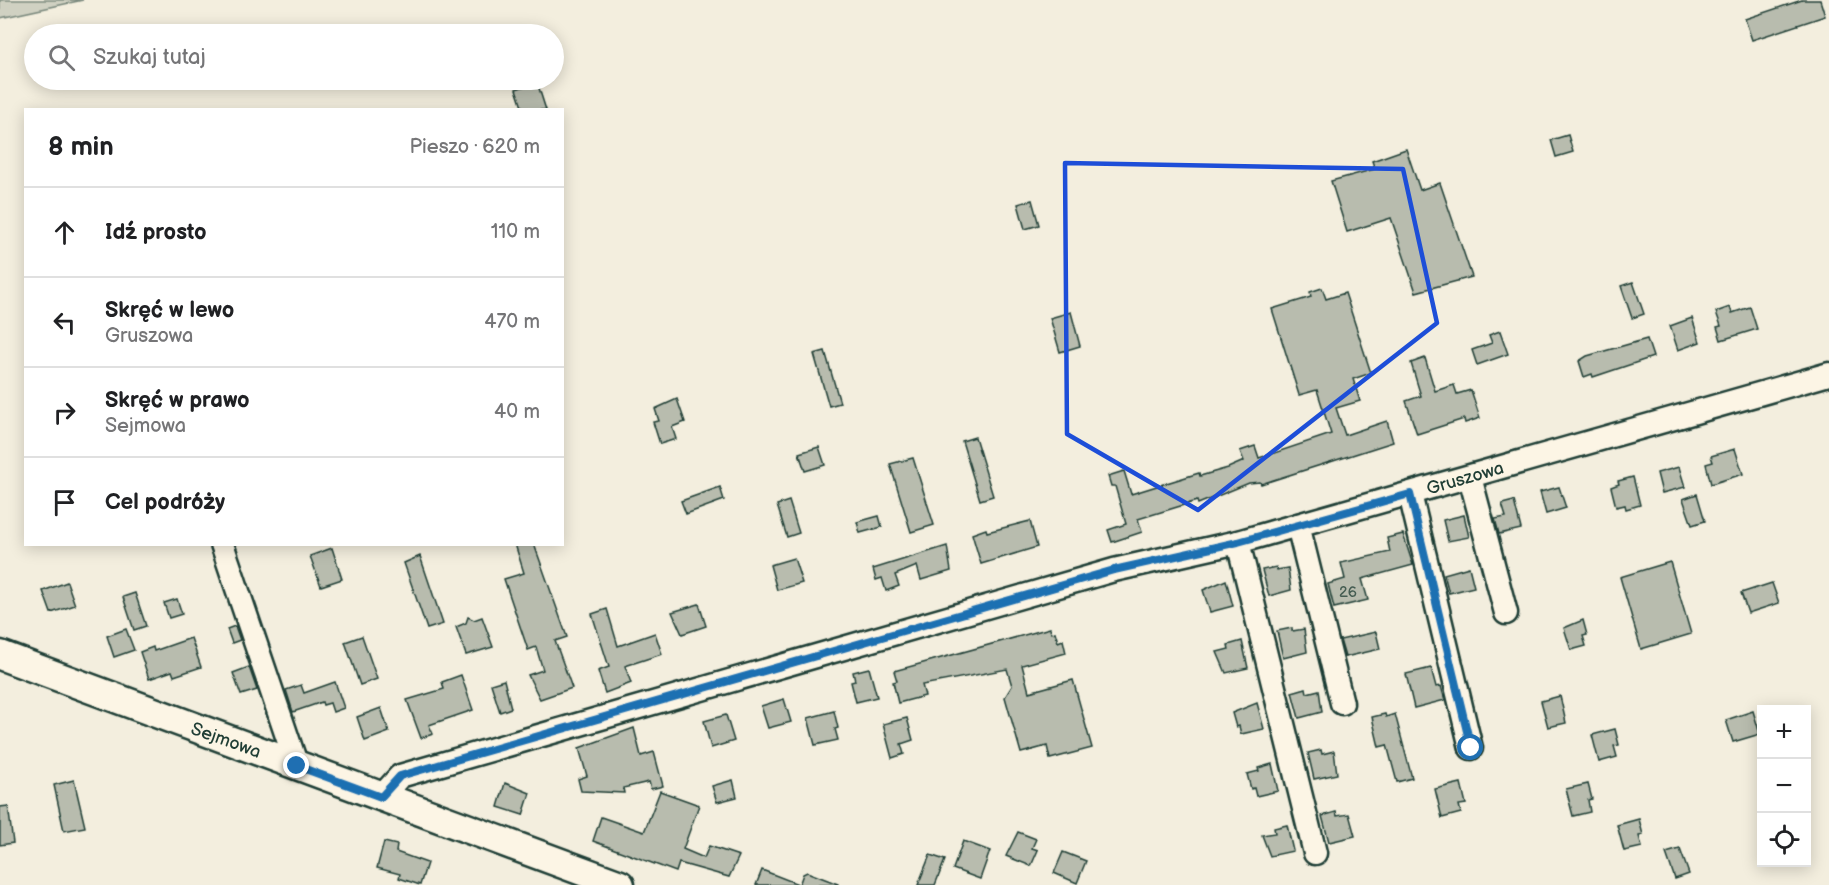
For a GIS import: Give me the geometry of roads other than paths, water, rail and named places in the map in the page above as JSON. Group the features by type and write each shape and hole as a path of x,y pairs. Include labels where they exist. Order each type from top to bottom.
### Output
{"main road":[{"name":"Sejmowa","path":"0,655 603,882"}],"street":[{"name":"Gruszowa","path":"381,797 400,776 1114,570 1238,542 1829,374"},
{"path":"1470,477 1506,613"},
{"path":"1410,494 1471,748"},
{"path":"1298,525 1342,703"},
{"path":"1238,542 1315,853"},
{"path":"223,546 297,766"}]}
